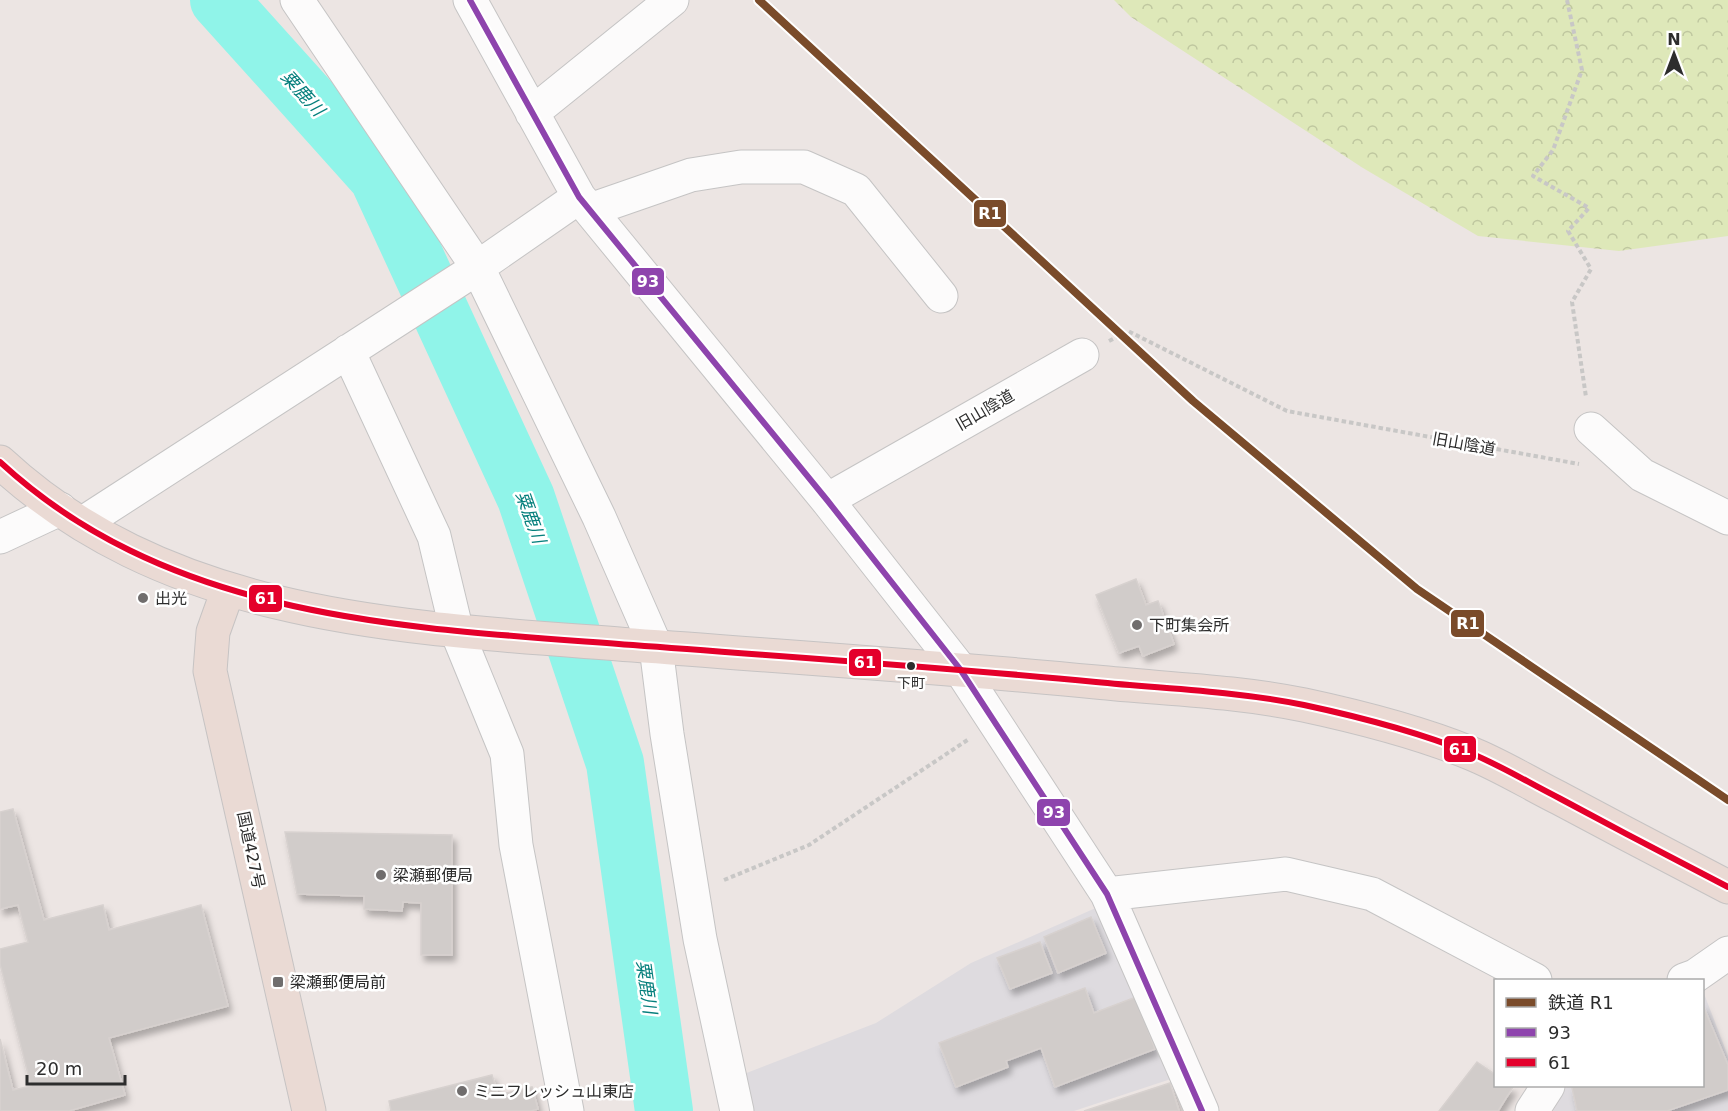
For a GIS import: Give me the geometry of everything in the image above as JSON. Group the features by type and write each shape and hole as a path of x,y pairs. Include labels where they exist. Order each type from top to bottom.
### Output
{"highway":[{"path":"0,462 72,516 114,542 161,564 228,590 291,607 354,620 467,632 960,669 1298,704 1407,730 1473,754 1728,887"},
{"name":"国道427号","path":"228,590 213,632 210,671 309,1111"}],"street":[{"path":"297,0 430,201 471,272 599,517 645,646 737,1111"},
{"path":"470,0 584,203 828,500 960,669 995,722 1107,894 1202,1111"},
{"path":"532,113 672,0"},
{"path":"0,537 72,516 348,351 584,203 691,175 741,167 804,167 856,190 941,296"},
{"path":"348,351 434,536 507,754 516,845 567,1111"},
{"name":"旧山陰道","path":"828,500 1082,355"},
{"path":"1591,429 1642,475 1728,518"},
{"path":"1107,894 1286,874 1372,894 1531,979"},
{"path":"1688,979 1728,953"},
{"path":"1532,1111 1547,1087"}],"path":[{"path":"1567,0 1582,70 1553,150 1533,176 1589,208 1568,231 1591,269 1572,302 1591,429"},
{"name":"旧山陰道","path":"1082,355 1128,331 1287,411 1584,465"},
{"path":"693,893 809,845 995,722"}],"shaded area":[{"path":"1098,907 1180,1076 1074,1111 753,1111 744,1074 876,1023 971,963"},
{"path":"1704,994 1728,1056 1728,1111 1553,1111 1566,1087 1704,1087"}],"green space":[{"path":"1114,0 1728,0 1728,236 1619,251 1478,236 1363,168 1131,17"}],"building":[{"name":"下町集会所","path":"1136,579 1146,605 1158,601 1174,644 1143,656 1139,646 1119,653 1096,595"},
{"path":"13,809 44,920 103,905 109,930 201,905 228,1006 109,1038 125,1095 69,1111 0,1111 0,1039 13,1090 31,1086 0,964 0,949 28,942 18,905 0,909 0,812"},
{"path":"285,832 452,835 452,955 421,955 421,903 403,902 402,911 364,909 364,896 297,894"},
{"path":"1091,917 1106,953 1058,973 1044,937"},
{"path":"1040,942 1052,973 1010,989 997,958"},
{"path":"1085,988 1094,1013 1136,997 1155,1049 1055,1087 1041,1048 1006,1061 1008,1067 956,1087 939,1043"},
{"path":"1704,1008 1728,1065 1728,1090 1667,1111 1577,1111 1572,1088 1704,1087"},
{"path":"1477,1062 1494,1074 1494,1087 1513,1087 1498,1111 1439,1111"},
{"name":"ミニフレッシュ山東店","path":"492,1075 498,1095 532,1087 538,1109 531,1111 391,1111 389,1101"},
{"path":"1170,1083 1179,1111 1084,1111"}],"waterway":[{"name":"粟鹿川","path":"219,0 378,177 526,498 615,763 664,1111"}],"rail line":[{"name":"R1","path":"759,0 1193,401 1417,589 1728,800"}],"transit line":[{"name":"93","path":"470,0 579,197 827,500 960,669 1107,894 1202,1111"},
{"name":"61","path":"0,462 68,515 141,556 218,586 298,607 381,622 465,632 1226,693 1278,700 1346,714 1429,738 1481,758 1728,887"}],"place":[{"name":"出光","path":"143,598"},
{"name":"下町集会所","path":"1137,625"},
{"name":"下町","path":"911,666"},
{"name":"梁瀬郵便局","path":"381,875"},
{"name":"梁瀬郵便局前","path":"278,982"},
{"name":"ミニフレッシュ山東店","path":"462,1091"}]}
